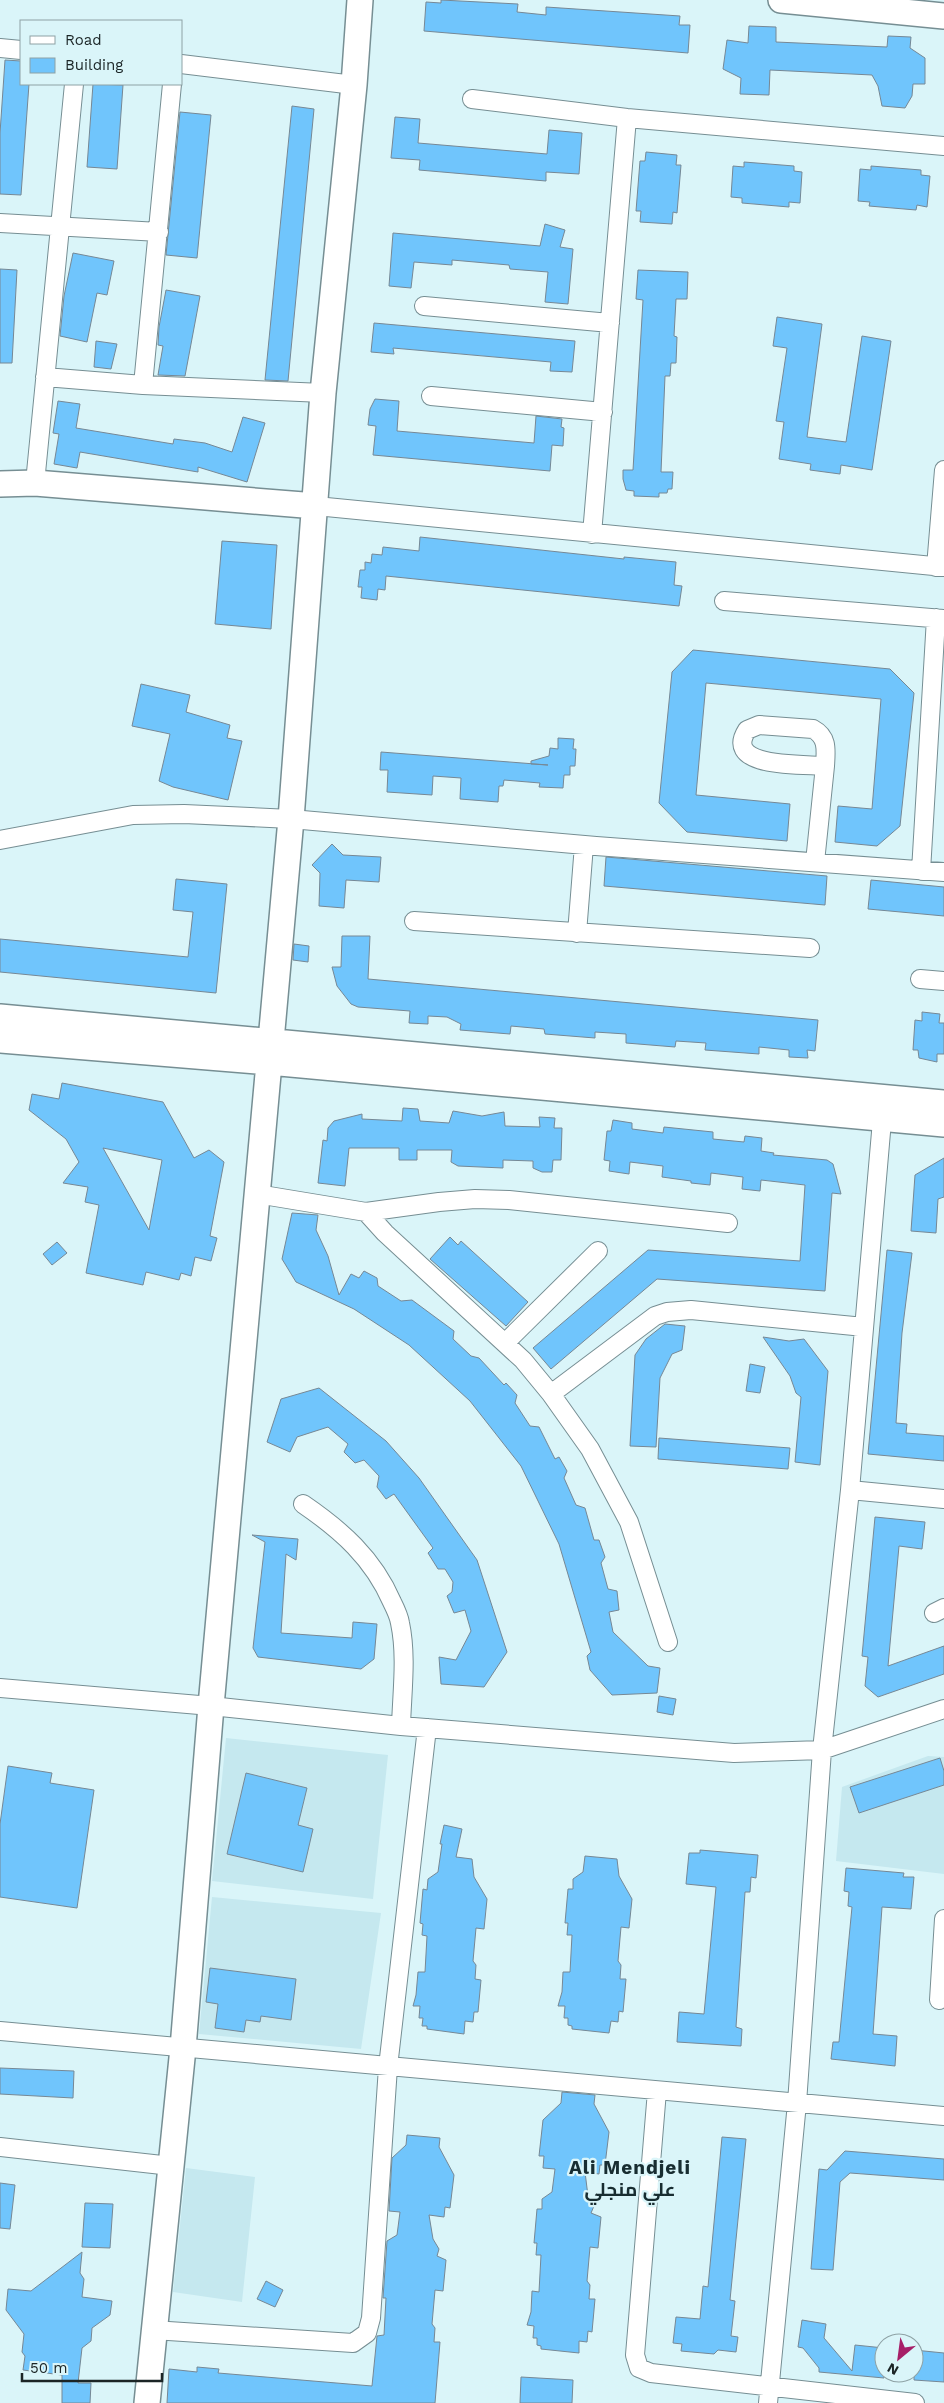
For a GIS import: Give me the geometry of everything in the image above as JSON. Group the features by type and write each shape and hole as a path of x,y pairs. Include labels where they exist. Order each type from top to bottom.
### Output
{"street":[{"path":"147,2403 183,2048 211,1706 291,818 316,506 322,393 354,85 360,0"},
{"path":"781,0 944,16"},
{"path":"0,48 20,50"},
{"path":"182,64 354,85"},
{"path":"35,483 74,85"},
{"path":"143,385 172,85"},
{"path":"472,99 627,118 944,146"},
{"path":"592,534 627,118"},
{"path":"0,223 159,232"},
{"path":"424,306 610,323"},
{"path":"45,377 143,385 322,393"},
{"path":"431,396 603,412"},
{"path":"2,488 35,483 316,506 940,567 944,470"},
{"path":"724,601 940,618 921,870"},
{"path":"815,862 825,766"},
{"path":"0,840 141,814 184,814 291,818 584,845 944,872"},
{"path":"577,933 584,845"},
{"path":"414,921 810,948"},
{"path":"920,979 944,982"},
{"path":"0,1017 270,1051 883,1108 944,1124"},
{"path":"0,1040 270,1051"},
{"path":"883,1108 944,1103"},
{"path":"769,2395 797,2103 822,1750 850,1490 883,1108"},
{"path":"257,1194 366,1212 439,1202 475,1199 508,1200 728,1223"},
{"path":"366,1212 385,1233 505,1343 551,1394 590,1449 629,1522 668,1642"},
{"path":"505,1343 598,1251"},
{"path":"551,1394 644,1323 666,1312 691,1310 864,1327"},
{"path":"850,1490 944,1499"},
{"path":"303,1504 351,1541 370,1562 387,1590 400,1621 404,1651 401,1726"},
{"path":"0,1688 211,1706 401,1726 734,1753 822,1750 944,1709"},
{"path":"153,2330 353,2343 367,2333 371,2318 388,2067 427,1728"},
{"path":"939,2000 944,1918"},
{"path":"0,2031 944,2116"},
{"path":"656,2091 635,2355 639,2368 651,2373 769,2395 915,2403"},
{"path":"0,2147 170,2166"}],"shaded area":[{"path":"226,1738 388,1755 373,1899 212,1881"},
{"path":"928,1756 944,1757 944,1874 836,1861 842,1787"},
{"path":"212,1897 381,1913 361,2049 199,2034"},
{"path":"186,2168 255,2177 242,2302 173,2292"}],"building":[{"path":"441,0 518,4 517,12 546,15 546,7 680,16 679,25 690,25 688,53 424,31 426,2 441,3"},
{"path":"749,26 776,27 776,42 887,47 888,36 911,37 910,48 925,58 925,84 913,84 912,96 905,108 882,106 878,86 872,75 770,70 769,95 740,94 741,78 723,69 727,40 748,43"},
{"path":"5,60 20,61 20,85 29,85 21,195 0,194 0,133"},
{"path":"93,85 123,85 117,169 87,167"},
{"path":"292,106 314,109 288,381 265,380"},
{"path":"180,112 211,115 197,258 166,255"},
{"path":"395,117 420,119 418,143 547,154 549,130 582,133 579,174 546,172 546,181 419,170 420,160 391,158"},
{"path":"646,152 677,155 676,165 681,165 677,213 673,212 672,224 640,222 641,211 636,211 640,161 645,161"},
{"path":"744,162 794,166 794,171 802,172 800,203 789,202 789,207 742,203 742,198 731,197 733,166 744,167"},
{"path":"871,166 921,170 921,175 930,176 927,207 917,205 916,210 869,206 870,202 858,201 860,169 871,170"},
{"path":"545,224 565,230 560,247 573,249 568,304 545,302 548,272 510,269 509,265 452,260 452,265 414,262 411,288 389,286 393,233 540,246"},
{"path":"73,253 114,261 107,295 97,293 87,342 60,336 64,296"},
{"path":"0,269 17,270 12,363 0,363"},
{"path":"638,270 688,272 687,299 676,299 674,336 677,337 676,363 671,363 670,376 665,376 661,472 673,472 672,489 668,489 667,493 659,493 659,497 634,496 634,491 626,490 623,479 623,470 633,470 643,300 636,299"},
{"path":"166,290 200,296 185,376 158,375 163,346 158,345 159,327"},
{"path":"777,317 822,324 807,437 846,442 862,336 891,341 872,470 841,465 840,474 810,470 811,464 779,459 784,422 776,421 787,348 773,346"},
{"path":"374,323 575,341 572,372 550,371 551,362 393,348 394,354 371,352"},
{"path":"96,341 117,344 111,369 94,367"},
{"path":"375,399 399,401 397,431 534,443 536,416 562,419 561,427 564,428 563,446 552,445 550,471 373,455 376,426 368,425 370,409"},
{"path":"58,401 80,404 76,428 173,444 174,439 205,443 232,452 243,417 265,423 247,482 198,467 198,472 80,452 77,468 54,464 59,434 53,433"},
{"path":"420,537 624,559 624,557 676,562 674,585 682,586 679,606 386,576 385,590 378,589 377,600 361,598 362,587 358,587 360,570 365,570 365,562 371,563 372,554 382,555 383,547 419,551"},
{"path":"222,541 277,545 271,629 215,624"},
{"path":"693,650 890,669 914,693 900,826 877,846 835,842 838,806 872,809 881,699 706,683 696,795 790,804 787,841 687,832 659,803 672,672"},
{"path":"141,684 190,695 186,712 230,725 227,738 242,741 228,800 173,787 159,781 170,734 132,726"},
{"path":"558,738 574,739 573,749 576,749 575,766 570,766 570,775 564,775 563,788 539,787 540,783 504,780 503,786 499,786 498,802 460,799 461,778 433,776 432,795 387,792 388,770 380,770 381,752 531,764 531,761 549,756 550,748 558,749"},
{"path":"332,844 343,855 381,857 379,882 346,880 344,908 319,906 320,873 312,865"},
{"path":"606,857 827,876 825,905 604,886"},
{"path":"176,879 227,884 216,993 0,972 0,939 188,957 193,912 173,910"},
{"path":"871,880 944,887 944,916 868,909"},
{"path":"342,936 370,936 368,979 818,1020 815,1051 807,1050 808,1058 789,1057 789,1050 759,1047 759,1054 705,1050 706,1043 676,1041 675,1047 626,1043 626,1034 595,1032 595,1038 545,1034 544,1029 511,1026 510,1034 460,1030 461,1024 447,1017 428,1016 428,1024 409,1023 410,1011 358,1007 351,1004 337,986 332,967 341,967"},
{"path":"294,944 309,946 308,962 293,960"},
{"path":"922,1012 940,1014 939,1023 944,1023 944,1054 937,1054 937,1062 919,1058 918,1050 913,1050 915,1020 922,1021"},
{"path":"62,1083 163,1102 194,1158 209,1150 224,1162 210,1236 217,1238 211,1261 195,1257 191,1276 181,1273 179,1280 146,1272 143,1285 86,1273 99,1205 85,1202 88,1187 63,1183 79,1162 66,1139 29,1110 32,1094 59,1099","holes":["103,1148 162,1160 149,1230"]},
{"path":"403,1108 418,1109 420,1121 449,1123 453,1111 482,1116 504,1112 505,1126 540,1127 539,1117 555,1118 554,1128 562,1128 561,1160 553,1160 552,1172 542,1172 533,1168 533,1161 503,1160 503,1168 458,1166 451,1162 452,1150 417,1150 417,1160 399,1160 399,1148 349,1148 345,1186 318,1183 323,1140 327,1141 328,1128 334,1121 362,1114 362,1119 402,1121"},
{"path":"613,1120 632,1123 632,1129 663,1133 664,1127 713,1132 713,1139 744,1142 745,1136 762,1138 761,1151 774,1153 773,1155 827,1160 833,1164 841,1194 832,1193 825,1291 657,1279 551,1369 533,1348 648,1250 800,1261 805,1185 761,1180 760,1191 742,1189 743,1177 711,1173 710,1185 691,1183 691,1181 662,1177 663,1166 630,1162 629,1174 609,1171 610,1161 604,1160 607,1131 611,1131"},
{"path":"944,1158 944,1197 938,1199 936,1233 911,1231 915,1175"},
{"path":"292,1213 318,1215 316,1230 328,1256 339,1295 351,1274 359,1278 364,1271 377,1278 378,1286 401,1301 412,1300 454,1331 453,1339 471,1356 479,1358 504,1385 506,1383 517,1395 515,1403 530,1426 539,1427 555,1459 559,1457 567,1471 564,1478 576,1505 585,1508 594,1540 599,1540 605,1557 601,1563 608,1589 617,1591 619,1610 609,1612 613,1632 648,1666 660,1668 657,1693 612,1695 590,1670 587,1656 591,1652 559,1544 521,1466 470,1401 409,1345 354,1309 296,1282 282,1259"},
{"path":"450,1237 458,1245 461,1241 528,1302 506,1326 430,1259"},
{"path":"57,1242 67,1253 52,1265 43,1254"},
{"path":"887,1250 912,1253 902,1333 896,1423 907,1424 906,1433 944,1436 944,1461 868,1454"},
{"path":"665,1324 685,1326 682,1350 672,1354 660,1378 656,1447 630,1446 635,1355 646,1339"},
{"path":"763,1337 789,1341 804,1339 828,1371 820,1465 795,1462 801,1397 796,1393 790,1376"},
{"path":"750,1364 765,1367 760,1393 746,1391"},
{"path":"319,1388 386,1441 419,1478 477,1560 507,1652 484,1687 441,1684 439,1657 456,1660 471,1631 465,1610 454,1613 447,1596 452,1592 453,1582 445,1569 438,1569 428,1553 433,1548 394,1494 386,1499 377,1487 379,1476 364,1460 355,1463 344,1452 348,1444 328,1427 297,1437 290,1452 267,1442 281,1399"},
{"path":"659,1438 790,1448 788,1469 658,1459"},
{"path":"875,1517 925,1522 922,1549 899,1546 888,1666 944,1646 944,1674 878,1697 865,1686 868,1657 862,1656"},
{"path":"252,1535 298,1539 296,1560 286,1554 281,1633 352,1638 353,1622 377,1624 374,1659 361,1669 258,1657 253,1648 265,1542"},
{"path":"659,1696 676,1699 673,1715 657,1712"},
{"path":"940,1758 944,1771 944,1785 859,1813 850,1787"},
{"path":"8,1766 52,1773 50,1783 94,1790 77,1908 0,1897 0,1824"},
{"path":"246,1773 307,1788 298,1825 313,1829 303,1872 227,1854"},
{"path":"444,1825 462,1829 456,1857 472,1859 474,1877 487,1899 484,1929 476,1928 473,1961 476,1965 475,1979 481,1980 478,2012 474,2012 473,2022 465,2021 464,2034 427,2029 427,2026 422,2026 423,2018 419,2018 420,2006 413,2006 418,1972 425,1972 427,1936 422,1935 423,1924 420,1923 423,1889 427,1890 428,1879 438,1872 442,1844 440,1844"},
{"path":"700,1850 758,1855 756,1878 751,1877 750,1892 745,1892 736,2027 742,2029 741,2046 677,2042 679,2012 704,2014 716,1887 686,1884 689,1853 700,1853"},
{"path":"585,1856 617,1859 619,1876 632,1899 629,1928 621,1927 618,1961 621,1965 620,1979 626,1979 623,2012 619,2011 618,2022 611,2021 609,2033 572,2029 572,2026 568,2025 568,2018 564,2018 565,2006 558,2006 562,1992 563,1972 570,1972 572,1935 567,1935 568,1923 565,1923 568,1889 573,1889 573,1879 583,1872"},
{"path":"846,1868 904,1873 903,1877 914,1877 911,1909 882,1907 873,2034 897,2036 895,2066 831,2059 833,2042 839,2042 852,1907 848,1906 849,1892 844,1891"},
{"path":"210,1968 296,1979 291,2020 261,2016 260,2022 246,2020 244,2032 215,2028 218,2004 206,2002"},
{"path":"0,2068 74,2071 73,2098 0,2094"},
{"path":"562,2092 595,2095 594,2104 609,2132 605,2165 600,2165 599,2174 585,2172 588,2196 594,2206 591,2213 601,2217 598,2248 590,2247 587,2281 590,2285 589,2299 595,2299 592,2332 588,2331 587,2342 579,2341 579,2353 541,2349 541,2346 537,2345 537,2338 533,2338 534,2326 527,2325 531,2312 532,2291 539,2292 541,2255 536,2255 537,2243 534,2243 537,2209 542,2209 542,2199 552,2192 555,2169 543,2168 544,2156 539,2156 543,2120 561,2103"},
{"path":"407,2135 440,2138 439,2147 454,2175 450,2208 445,2207 444,2217 429,2215 433,2239 439,2249 437,2256 446,2260 443,2291 435,2290 432,2324 435,2328 434,2342 440,2342 435,2403 167,2403 169,2369 197,2372 197,2367 219,2369 218,2373 372,2386 377,2336 384,2335 386,2298 383,2298 387,2241 397,2235 400,2212 389,2211 392,2158 406,2145"},
{"path":"722,2137 746,2139 730,2300 735,2301 731,2336 738,2337 736,2352 718,2350 714,2354 681,2351 682,2344 673,2343 676,2317 700,2319 703,2286 708,2287"},
{"path":"845,2151 944,2159 944,2180 850,2173 840,2182 833,2270 811,2269 819,2169 827,2170"},
{"path":"0,2183 15,2185 10,2229 0,2228"},
{"path":"85,2203 113,2204 110,2248 82,2247"},
{"path":"82,2252 80,2273 84,2279 82,2297 112,2301 110,2315 92,2328 91,2341 82,2348 78,2383 91,2383 90,2403 62,2403 62,2375 23,2370 25,2356 22,2352 24,2334 6,2310 8,2289 31,2291"},
{"path":"266,2281 283,2290 275,2307 257,2299"},
{"path":"802,2320 826,2324 824,2338 852,2371 855,2345 874,2347 874,2377 819,2372 819,2368 803,2348 798,2347"},
{"path":"924,2351 944,2353 944,2382 924,2381"},
{"path":"521,2377 573,2380 572,2403 520,2403"}],"district":[{"name":"Ali Mendjeli علي منجلي","path":"630,2178"}]}
